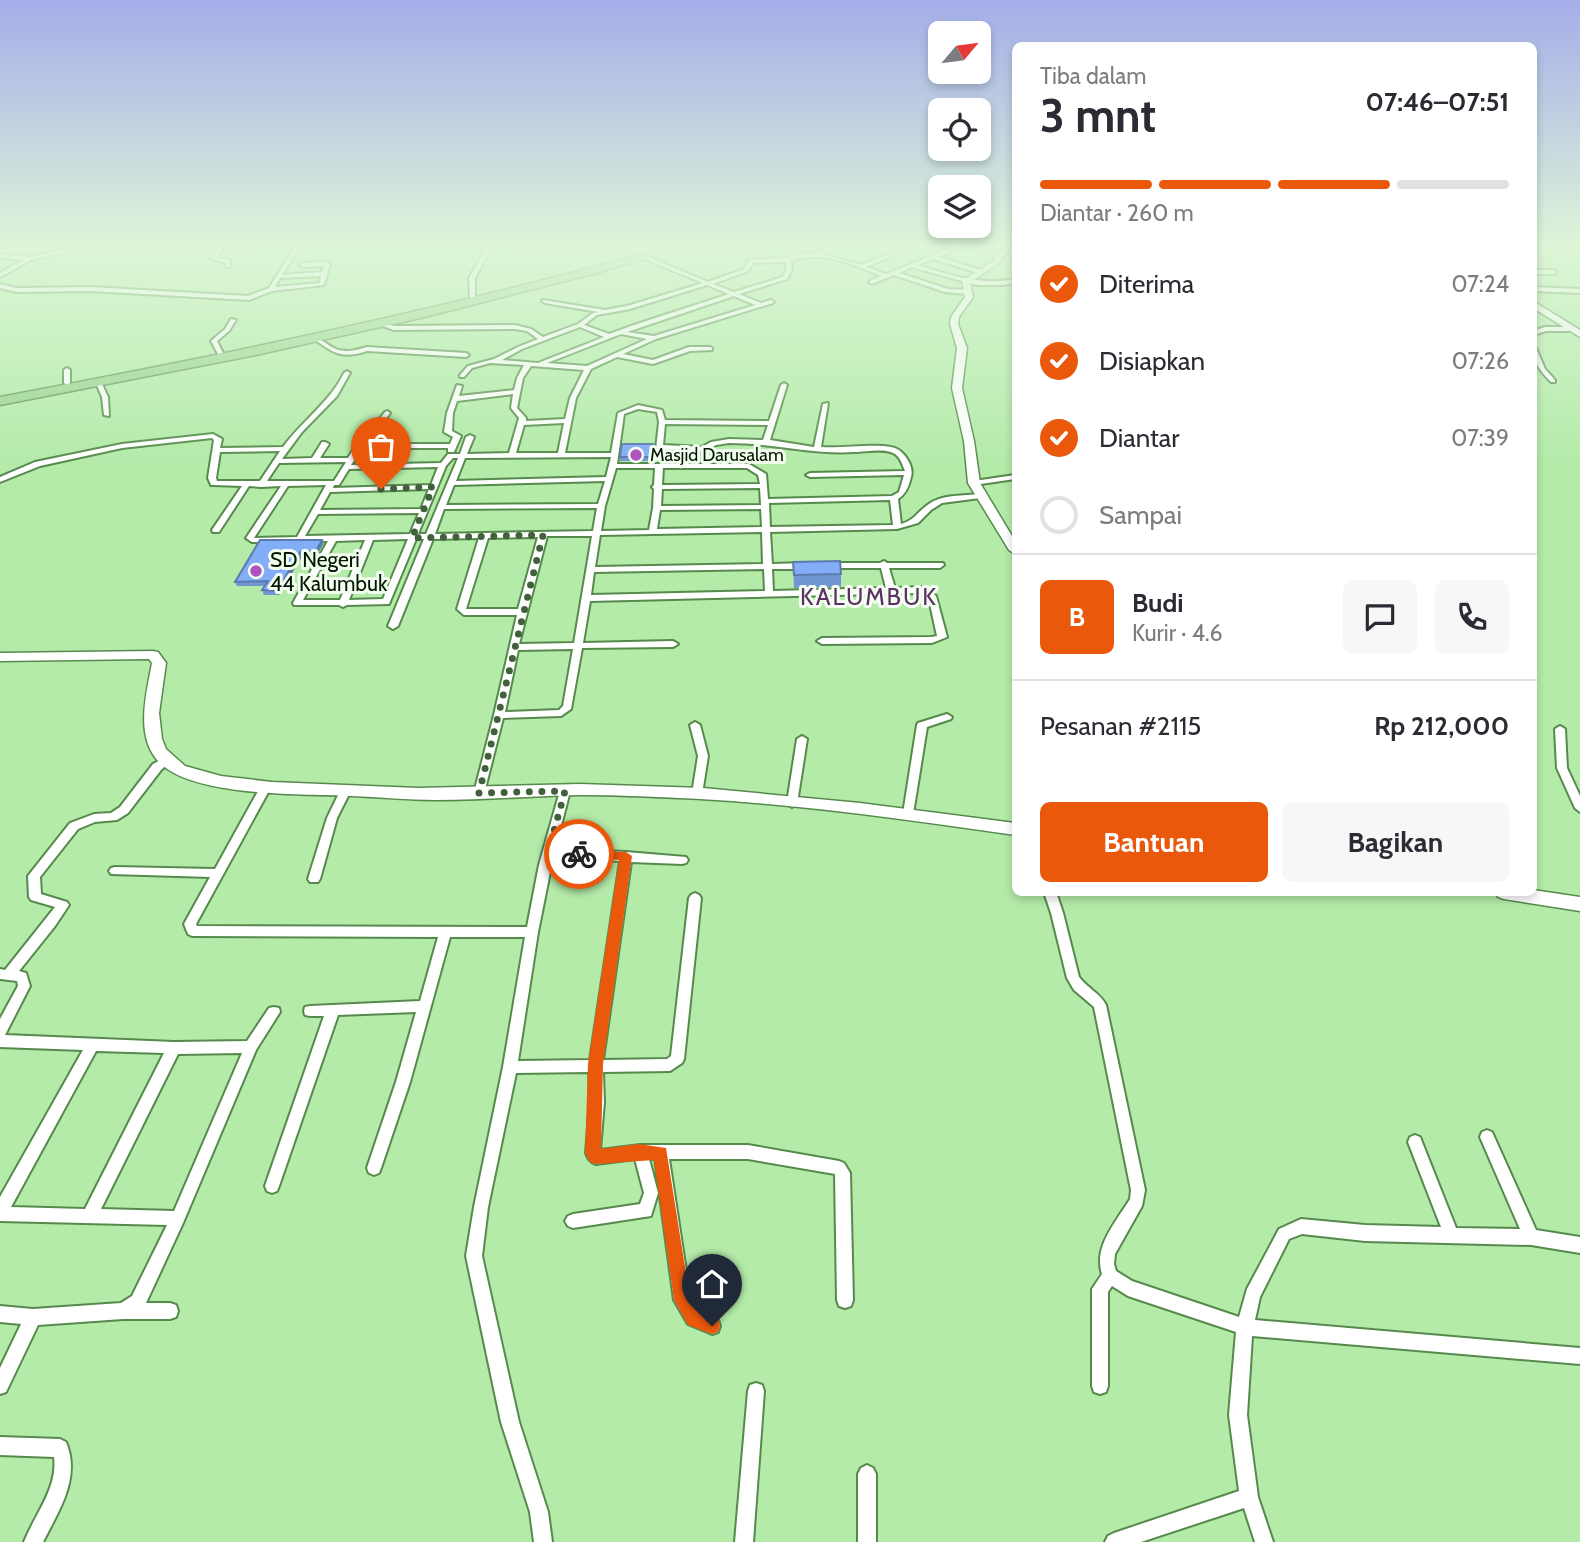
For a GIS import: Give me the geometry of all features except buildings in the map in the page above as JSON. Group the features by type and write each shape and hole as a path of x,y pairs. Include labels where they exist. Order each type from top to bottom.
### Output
{"highway":[{"path":"0,401 99,383 384,319"},
{"path":"0,394 67,376 220,353 402,319"}],"street":[{"path":"462,376 475,365 497,360 580,325 588,319"},
{"path":"537,365 608,336 660,319"},
{"path":"497,360 587,368 654,338 715,319"},
{"path":"955,319 962,348 957,388 969,441 974,483 1012,545"},
{"path":"1556,319 1576,332"},
{"path":"220,353 215,341 233,320"},
{"path":"382,324 394,328 515,327 529,330 542,339"},
{"path":"580,325 608,336"},
{"path":"1537,332 1545,329 1576,332"},
{"path":"619,332 654,338"},
{"path":"311,337 336,352 354,353 367,349 466,355"},
{"path":"617,355 653,362 689,349 710,349"},
{"path":"1537,358 1542,370 1553,381"},
{"path":"512,456 522,416 514,408 516,392 529,363"},
{"path":"561,456 573,398 587,368"},
{"path":"261,485 283,449 341,390 347,373"},
{"path":"99,383 105,397 107,415"},
{"path":"766,442 784,384"},
{"path":"333,539 297,603 386,602 457,436 448,432 447,424 459,386"},
{"path":"454,399 516,392"},
{"path":"818,447 826,404"},
{"path":"499,715 555,714 565,710 587,598 601,506 613,466 615,436 623,411 638,407 657,409 662,414 659,447 703,449 716,442 766,442 835,451 895,451 904,459 909,473 902,493 894,498 657,508"},
{"path":"299,540 330,487 338,482 359,447 363,446 387,413"},
{"path":"521,423 568,421"},
{"path":"662,422 773,423"},
{"path":"0,480 38,464 122,446 213,436 218,439 212,478 214,483 433,487"},
{"path":"393,626 470,437"},
{"path":"315,460 325,444"},
{"path":"363,446 452,446"},
{"path":"216,450 283,449"},
{"path":"703,449 706,450 706,466"},
{"path":"449,457 614,455"},
{"path":"276,461 443,465"},
{"path":"652,533 657,508 659,465"},
{"path":"613,466 749,466 762,474 766,504 769,594"},
{"path":"810,475 909,473"},
{"path":"974,483 1012,477"},
{"path":"450,483 609,479"},
{"path":"286,484 250,539 596,535 897,527 916,523 934,504 980,496"},
{"path":"216,530 246,485"},
{"path":"656,487 764,486"},
{"path":"894,498 897,527"},
{"path":"441,507 601,506"},
{"path":"315,512 424,510"},
{"path":"479,793 543,535"},
{"path":"484,536 461,610 522,612"},
{"path":"343,604 370,538"},
{"path":"884,564 891,592"},
{"path":"591,570 940,565"},
{"path":"587,598 922,590 930,595 942,636 932,640 822,641"},
{"path":"515,647 673,644"},
{"path":"0,657 152,655 159,663 153,722 158,748 166,761 217,780 266,786 401,794 565,791 697,794 908,814 1012,829"},
{"path":"908,814 918,734 922,725 947,717"},
{"path":"695,726 702,756 697,794"},
{"path":"1559,729 1562,768 1580,808"},
{"path":"792,803 802,739"},
{"path":"5,974 51,923 63,905 35,897 34,876 74,826 85,820 113,817 124,810 157,767 166,761"},
{"path":"266,786 216,873 190,924 192,931 444,934 532,932"},
{"path":"314,879 332,818 346,790"},
{"path":"543,1542 540,1512 510,1422 474,1256 481,1207 510,1067 532,932 548,853 565,791"},
{"path":"548,853 682,860"},
{"path":"626,856 596,1064 593,1153 596,1157 639,1152 748,1152 839,1168 843,1173 845,1300"},
{"path":"115,871 216,873"},
{"path":"1052,896 1060,915 1073,978 1079,989 1098,1001 1102,1012 1138,1189 1137,1200 1107,1252 1106,1264 1110,1276 1128,1288 1245,1327 1580,1356"},
{"path":"1529,896 1580,904"},
{"path":"510,1067 670,1065 677,1059 688,984 695,898"},
{"path":"374,1168 403,1082 444,934"},
{"path":"0,1032 24,986 22,977 5,974"},
{"path":"310,1012 424,1006"},
{"path":"272,1186 333,1010"},
{"path":"123,1311 138,1302 178,1218 251,1046 274,1012"},
{"path":"0,1041 174,1048 251,1046"},
{"path":"93,1044 0,1213 178,1218"},
{"path":"89,1217 174,1048"},
{"path":"1487,1137 1531,1237"},
{"path":"1415,1142 1452,1236"},
{"path":"573,1221 646,1211 651,1192 639,1152"},
{"path":"661,1153 682,1300 694,1318 712,1326"},
{"path":"1264,1542 1250,1497 1238,1415 1245,1327 1253,1295 1284,1234 1301,1226 1365,1233 1531,1237 1580,1245"},
{"path":"1100,1386 1100,1289 1110,1276"},
{"path":"0,1314 33,1317 170,1311"},
{"path":"0,1386 33,1317"},
{"path":"744,1542 756,1391"},
{"path":"0,1446 60,1448 63,1454 65,1463 61,1480 33,1542"},
{"path":"867,1474 867,1542"},
{"path":"1114,1542 1250,1497"}],"way so far":[{"path":"381,489 433,487 412,538 543,535 479,793 565,791 548,853 579,854"}],"place":[{"name":"Masjid Darusalam","path":"636,455"},
{"name":"SD Negeri 44 Kalumbuk","path":"256,571"}],"district":[{"name":"KALUMBUK","path":"869,596"}],"route":[{"path":"579,854 626,856 596,1064 597,1102 593,1153 596,1157 639,1152 661,1153 677,1280 682,1300 694,1318 712,1326"}]}
